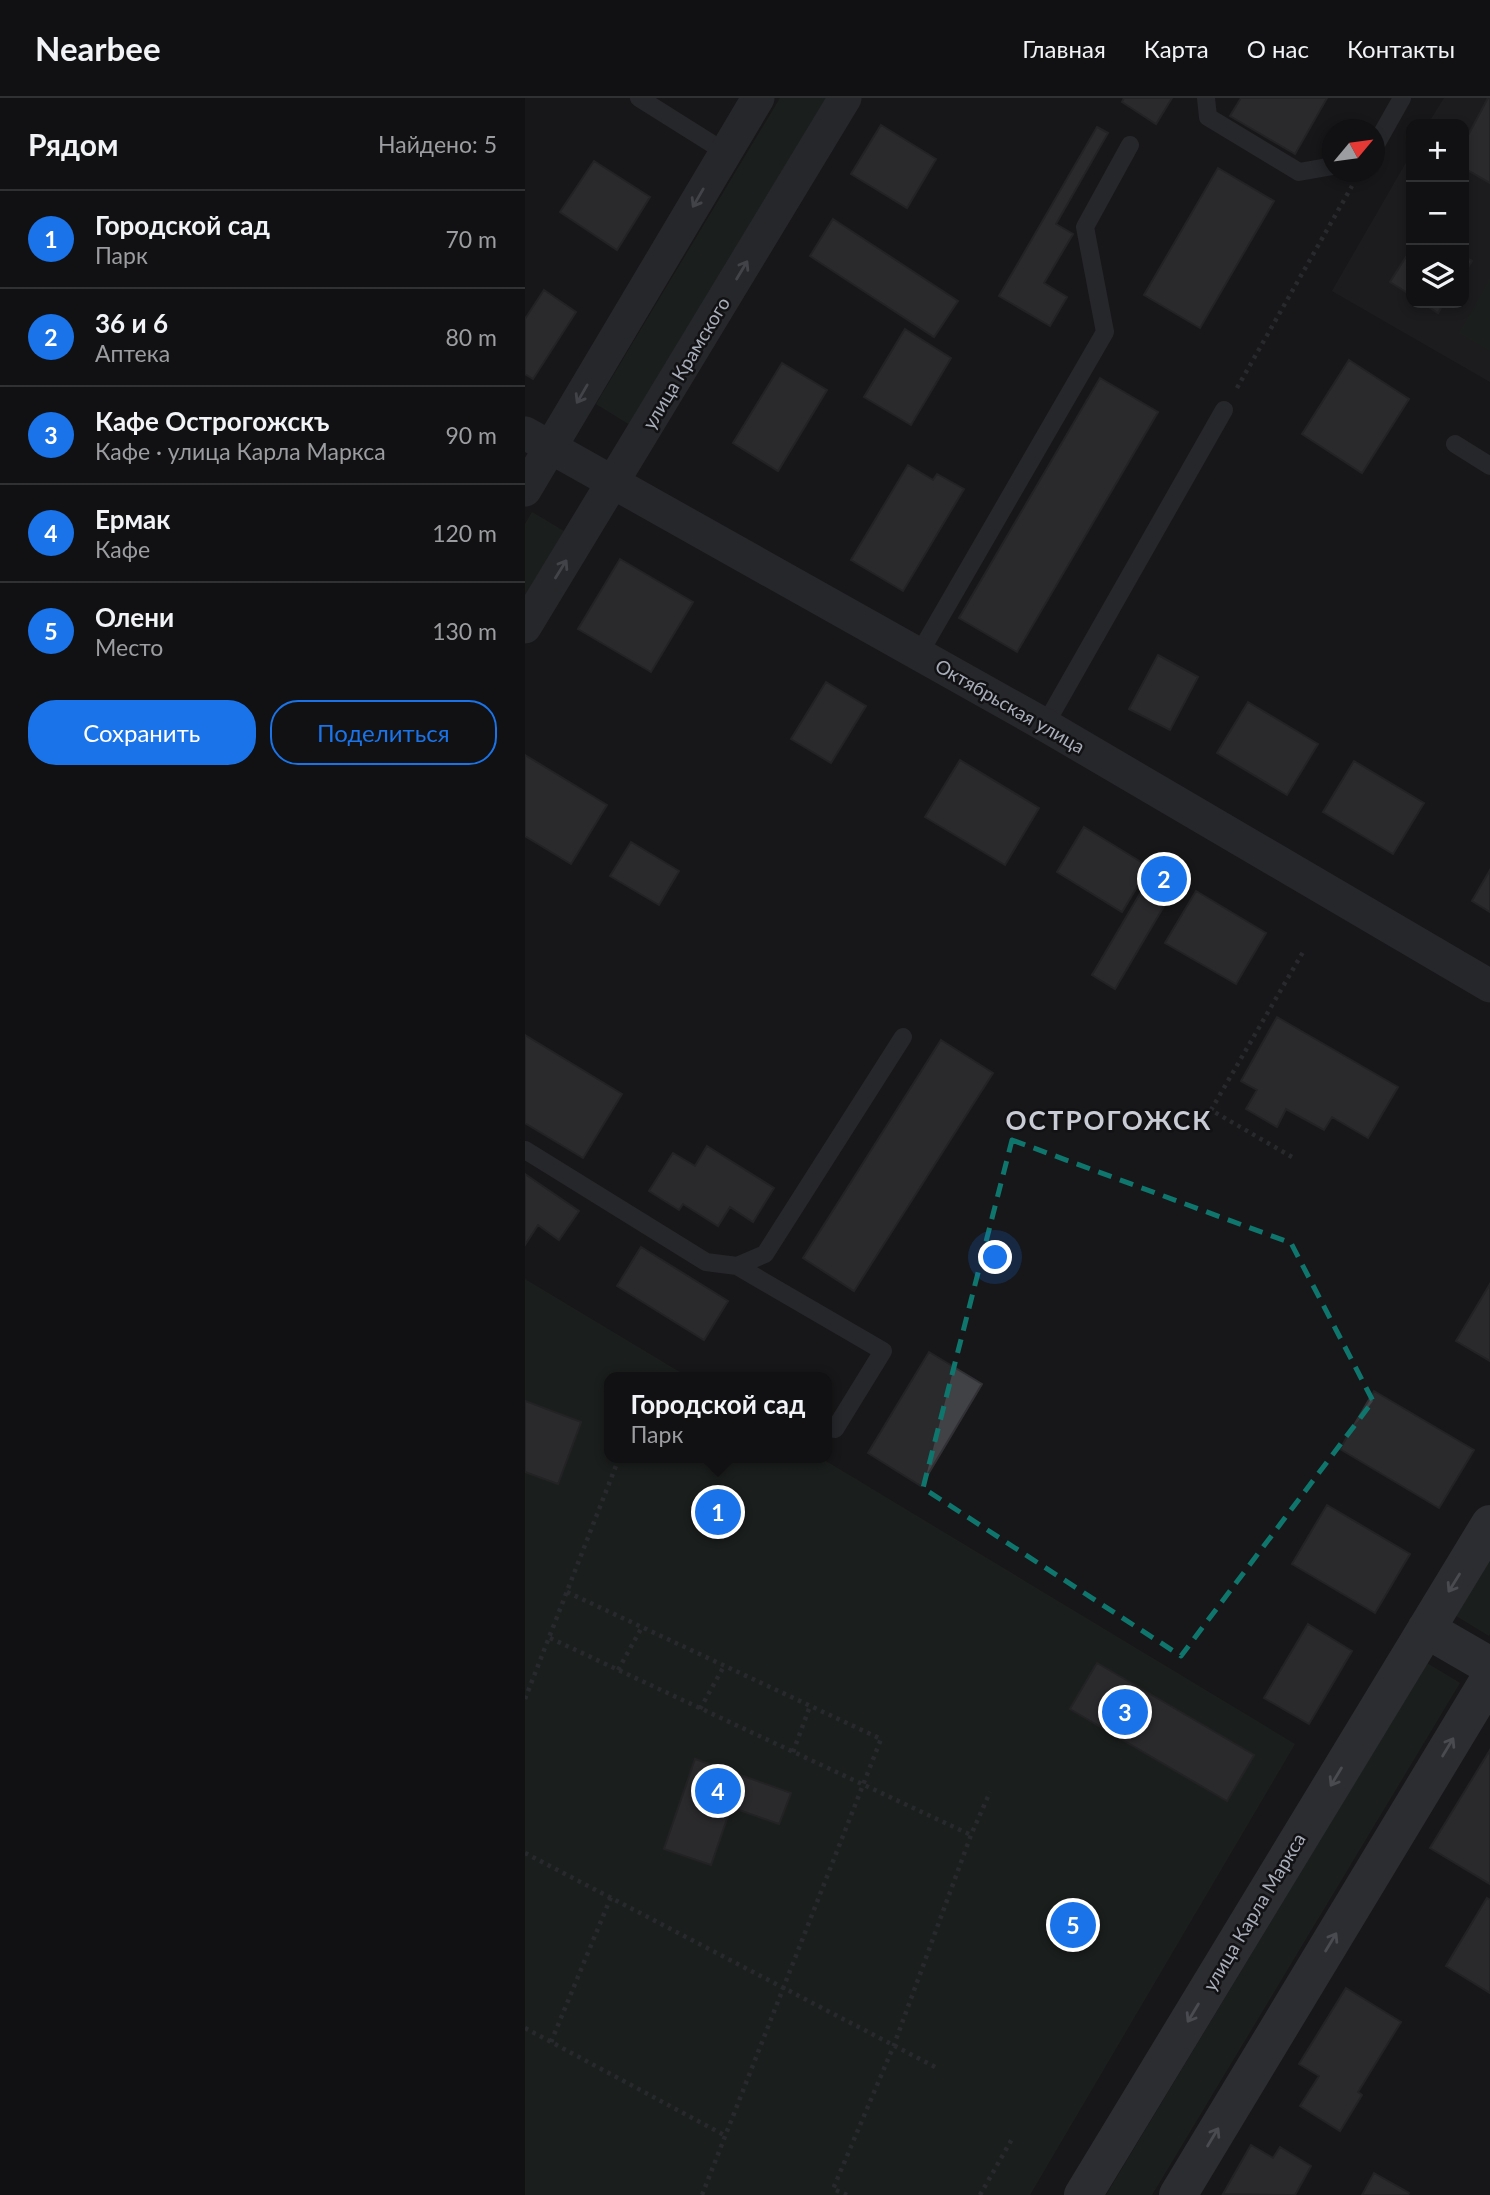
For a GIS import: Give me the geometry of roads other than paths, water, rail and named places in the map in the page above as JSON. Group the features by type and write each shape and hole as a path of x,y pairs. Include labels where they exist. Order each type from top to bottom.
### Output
{"main road":[{"name":"улица Карла Маркса","path":"1083,2195 1490,1524"},
{"path":"1426,1629 1490,1666"},
{"path":"1178,2195 1490,1678"}],"street":[{"path":"525,490 538,440 758,98"},
{"name":"улица Крамского","path":"525,627 845,98"},
{"name":"Октябрьская улица","path":"538,440 1045,725 1490,986"}],"lane":[{"path":"639,98 725,152"},
{"path":"1206,98 1208,117 1299,172 1322,168"},
{"path":"1385,127 1402,98"},
{"path":"919,654 1105,332 1085,227 1130,145"},
{"path":"1045,725 1224,410"},
{"path":"1455,444 1490,466"},
{"path":"737,1266 765,1254 903,1037"},
{"path":"525,1150 706,1262 737,1266 883,1351 835,1429"}],"place":[{"name":"36 и 6","path":"1164,879"},
{"name":"Городской сад","path":"718,1512"},
{"name":"Кафе Острогожскъ","path":"1125,1712"},
{"name":"Ермак","path":"718,1791"},
{"name":"Олени","path":"1073,1925"}],"district":[{"name":"ОСТРОГОЖСК","path":"1109,1121"}]}
